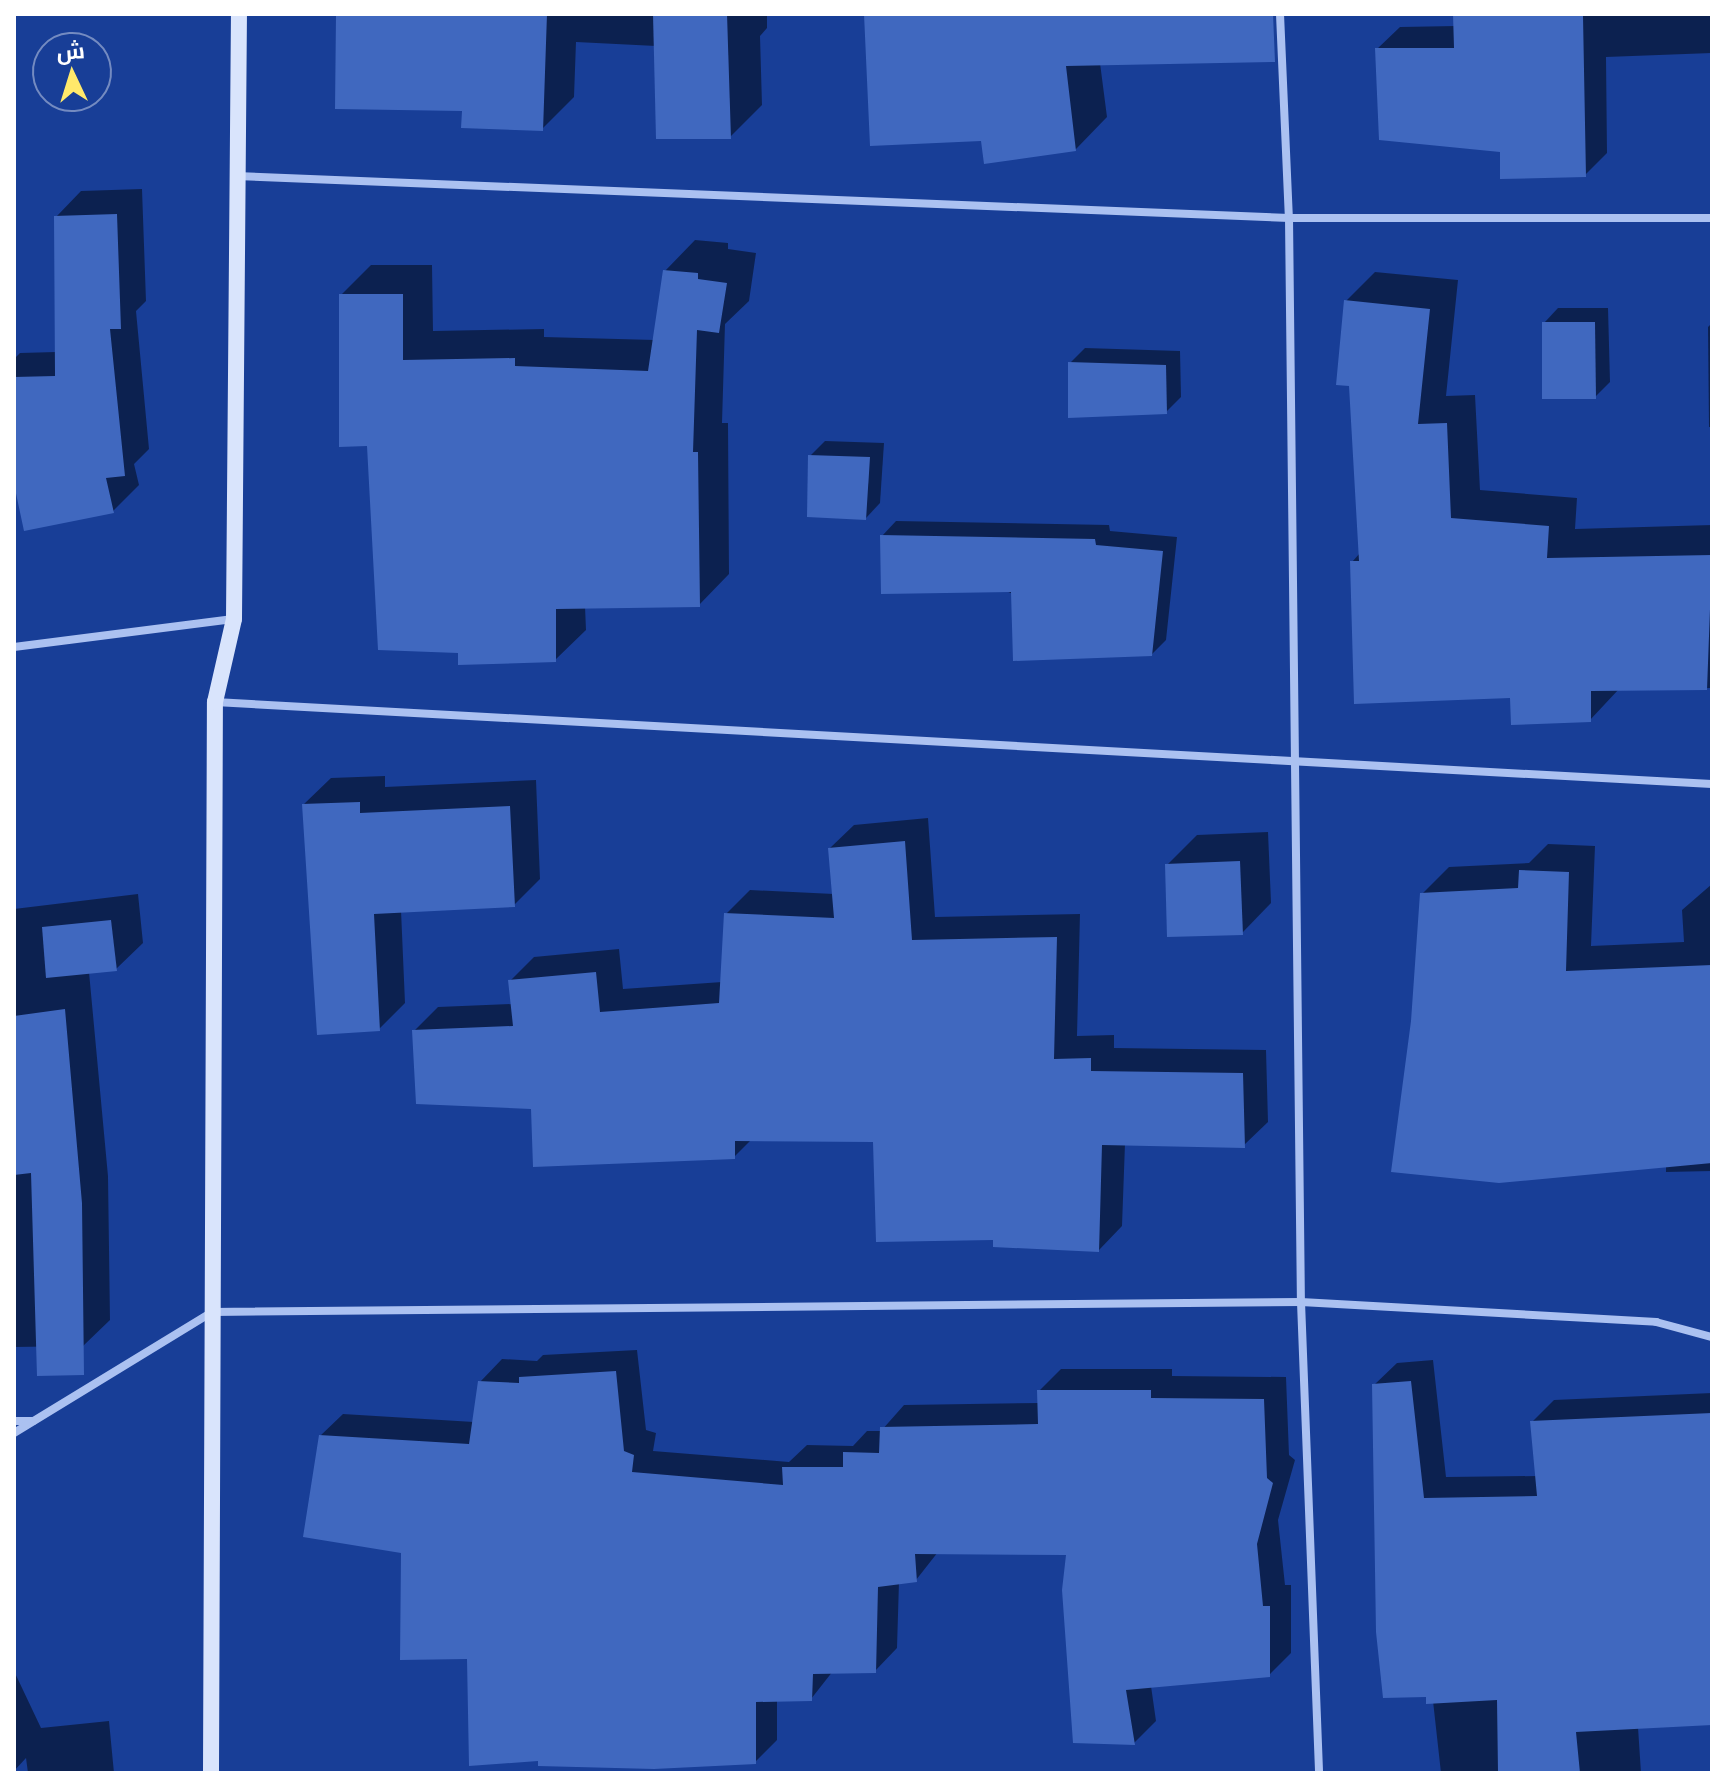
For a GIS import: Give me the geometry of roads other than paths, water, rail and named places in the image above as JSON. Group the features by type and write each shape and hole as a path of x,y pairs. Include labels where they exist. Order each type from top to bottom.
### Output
{"street":[{"path":"211,1773 215,702 234,619 239,14"},
{"path":"1280,14 1289,218 1292,759 1301,1302 1319,1773"},
{"path":"236,176 1289,218 1712,218"},
{"path":"14,647 234,619"},
{"path":"215,702 1712,784"},
{"path":"14,1433 212,1312 1301,1302 1656,1322 1712,1337"},
{"path":"14,1421 35,1420"}]}
